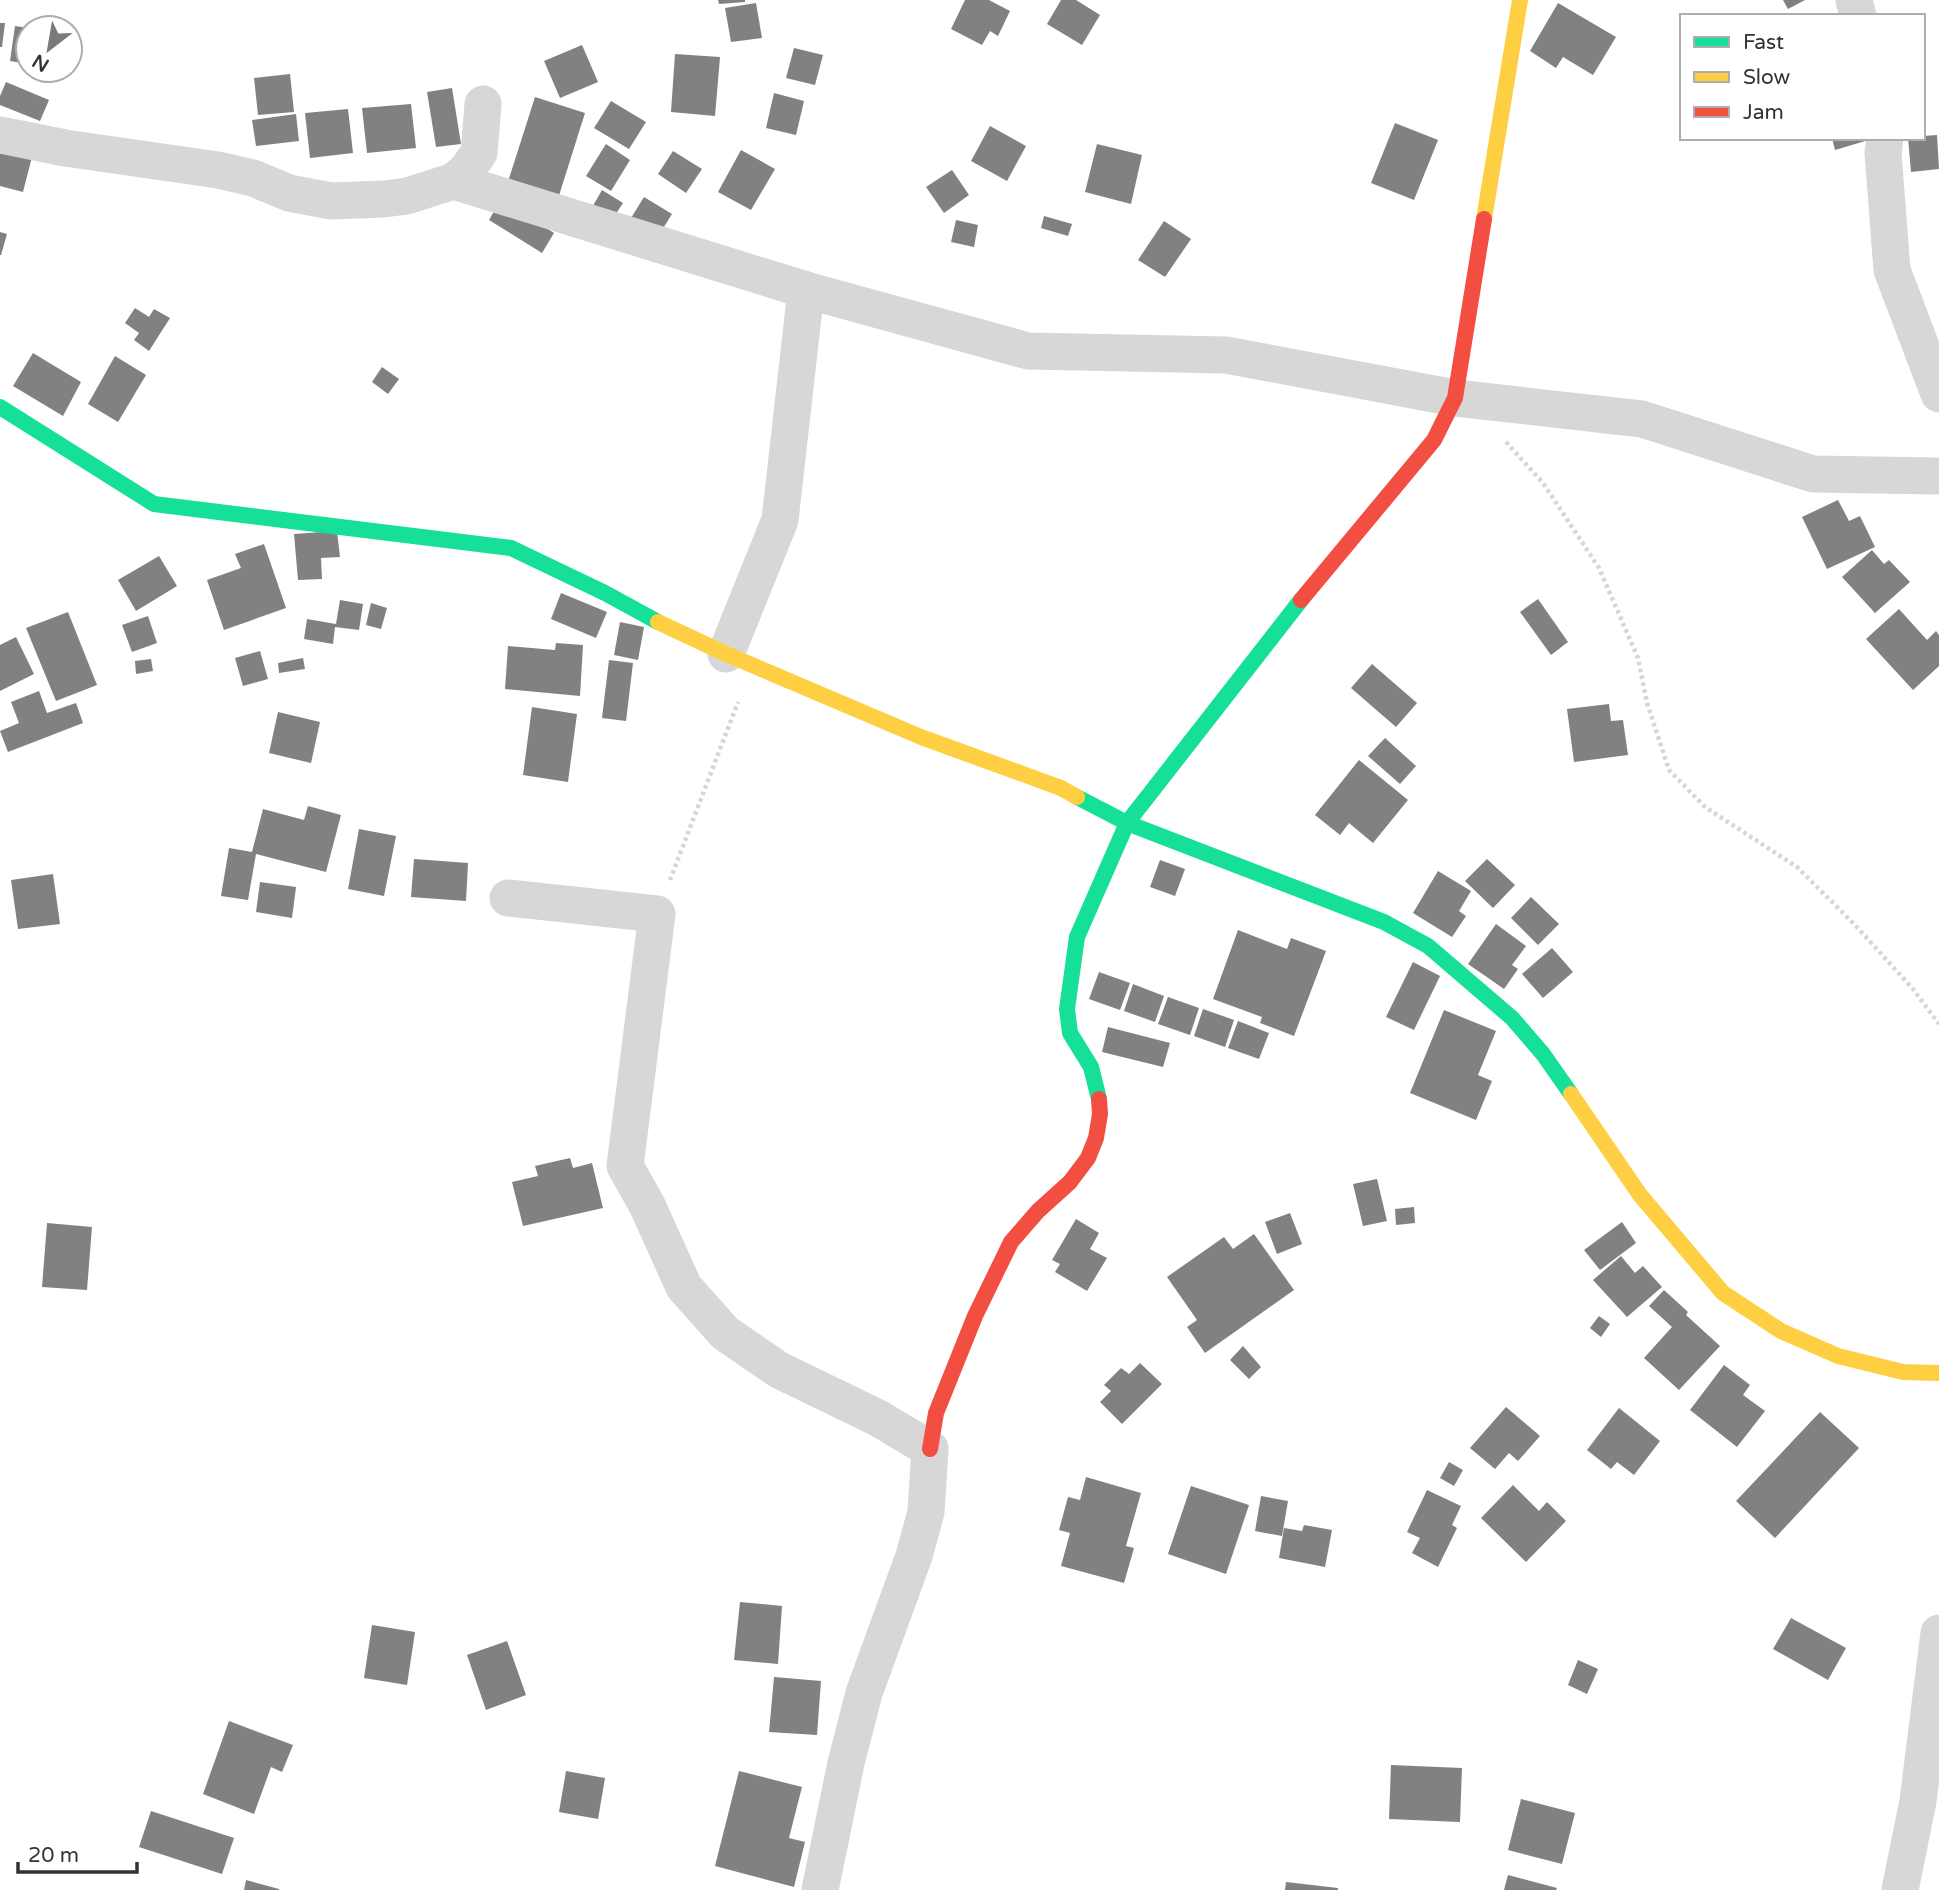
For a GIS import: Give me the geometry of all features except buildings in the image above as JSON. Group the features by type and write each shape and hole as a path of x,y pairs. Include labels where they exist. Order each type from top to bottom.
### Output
{"street":[{"path":"820,1890 846,1763 864,1693 914,1556 926,1512 930,1449 936,1413 975,1316 1011,1242 1038,1211 1070,1182 1088,1158 1096,1138 1100,1114 1098,1090 1091,1067 1070,1033 1067,1009 1077,937 1127,822 1321,575 1434,440 1462,399 1520,0"},
{"path":"0,135 65,148 218,170 253,178 289,193 331,201 407,196 454,181 466,171 478,153 483,104"},
{"path":"1885,140 1892,271 1939,394"},
{"path":"454,181 806,290 1028,351 1226,355 1462,399 1642,419 1813,474 1939,476"},
{"path":"739,660 780,520 806,290"},
{"path":"0,407 154,505 511,548 605,593 676,632 739,660 921,737 1061,788 1127,822 1384,922 1428,946 1512,1018 1543,1054 1640,1195 1723,1293 1781,1331 1838,1356 1903,1372 1939,1373"},
{"path":"508,898 657,914 625,1166 647,1205 684,1287 725,1333 779,1370 878,1418 930,1449"},
{"path":"1900,1890 1918,1801 1939,1633"}],"path":[{"path":"1462,399 1543,483 1599,568 1638,658 1647,703 1669,770 1704,807 1797,867 1905,980 1939,1024"},
{"path":"657,914 739,660"}],"traffic: fast":[{"path":"0,407 154,504 511,548 658,622"},
{"path":"1099,1099 1091,1067 1070,1033 1067,1009 1077,937 1127,823 1301,600"},
{"path":"1077,797 1127,823 1384,922 1428,946 1512,1018 1543,1054 1571,1094"}],"traffic: slow":[{"path":"1484,219 1520,0"},
{"path":"658,622 921,737 1061,788 1077,797"},
{"path":"1571,1094 1640,1195 1723,1293 1781,1331 1838,1356 1903,1372 1939,1373"}],"traffic: jam":[{"path":"1301,600 1434,440 1455,398 1484,219"},
{"path":"930,1449 936,1413 975,1316 1011,1242 1038,1211 1070,1182 1088,1158 1096,1138 1100,1114 1099,1099"}]}
